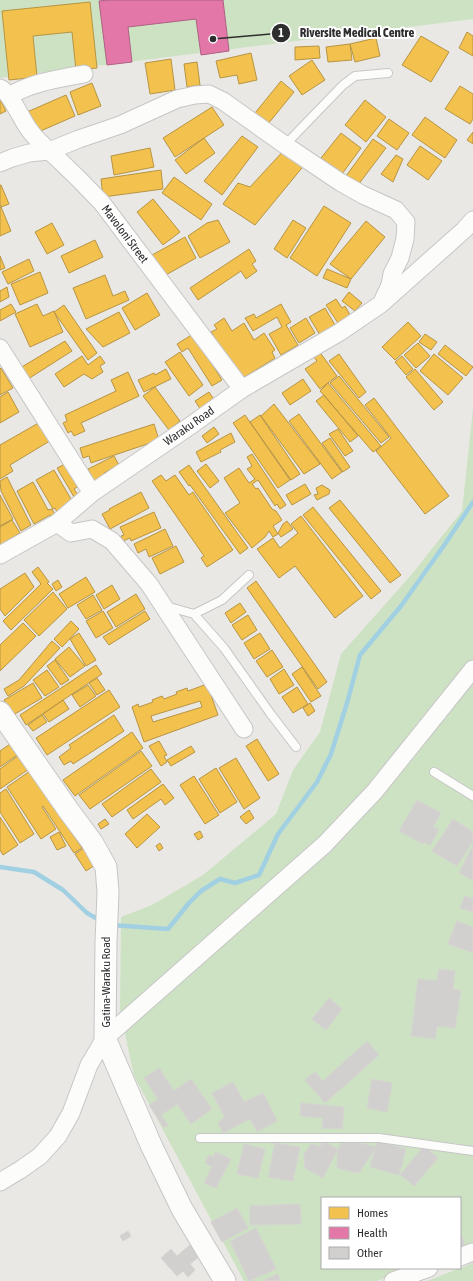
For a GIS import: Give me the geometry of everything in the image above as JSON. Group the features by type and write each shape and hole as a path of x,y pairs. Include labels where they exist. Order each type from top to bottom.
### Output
{"street":[{"path":"4,92 36,83 84,74"},
{"name":"Mavoloni Street","path":"4,92 29,130 49,151 87,186 102,203 242,388"},
{"path":"0,163 29,153 49,151 120,125 177,99 195,94 209,94 223,100 285,145 340,182 363,195 396,210 406,222 406,239 382,304"},
{"name":"Waraku Road","path":"0,555 58,523 92,493 190,426 242,388 340,332 382,304 464,230 473,220"},
{"path":"0,348 92,493"},
{"path":"58,523 71,534 92,529 112,541 149,584 244,729"},
{"path":"0,1182 40,1156 58,1136 71,1114 89,1065 105,1038 325,844 374,791 473,670"},
{"name":"Gatina-Waraku Road","path":"0,712 92,842 106,867 108,892 105,1038 152,1148 175,1195 195,1232 225,1281"},
{"path":"461,1257 473,1252"},
{"path":"393,1281 426,1269"}],"lane":[{"path":"285,145 343,85 353,78 359,75 388,73"},
{"path":"194,614 222,600 249,575"},
{"path":"164,606 194,614 224,648 296,747"},
{"path":"434,772 473,796"},
{"path":"200,1138 380,1138 473,1151"}],"green space":[{"path":"0,0 473,0 473,19 0,78"},
{"path":"473,409 473,1243 461,1248 461,1197 321,1197 321,1269 407,1269 377,1281 244,1281 134,1076 120,1010 121,917 152,905 203,875 276,814 293,770 320,732 341,654 412,574 462,511"},
{"path":"473,1263 473,1281 427,1281 461,1269"}],"building: Homes":[{"path":"90,2 97,68 76,70 72,32 33,36 37,77 9,80 2,11"},
{"path":"467,32 473,36 473,56 459,48"},
{"path":"421,36 449,52 431,82 402,65"},
{"path":"376,38 380,56 355,62 350,44"},
{"path":"350,44 352,60 328,62 326,47"},
{"path":"319,46 320,58 295,60 295,47"},
{"path":"251,53 257,80 239,84 237,75 220,78 216,61"},
{"path":"171,59 175,90 150,94 145,63"},
{"path":"312,60 325,80 302,95 289,76"},
{"path":"197,62 200,85 187,87 184,64"},
{"path":"281,81 294,92 268,124 255,113"},
{"path":"92,83 101,106 78,115 70,92"},
{"path":"460,86 473,94 473,119 470,124 445,109"},
{"path":"66,95 75,116 36,133 27,112"},
{"path":"0,99 6,111 0,114"},
{"path":"365,100 386,117 366,142 345,125"},
{"path":"212,107 224,125 175,157 163,138"},
{"path":"425,117 457,140 445,158 412,135"},
{"path":"389,119 409,133 397,150 377,136"},
{"path":"473,132 473,144 467,140"},
{"path":"341,133 361,148 342,174 321,158"},
{"path":"242,136 258,147 222,195 204,181"},
{"path":"204,138 215,153 186,174 175,160"},
{"path":"373,139 386,148 358,185 346,176"},
{"path":"420,146 442,161 428,180 407,165"},
{"path":"150,148 154,167 114,175 111,156"},
{"path":"286,148 306,163 255,225 223,204 238,183 250,187"},
{"path":"396,155 403,159 393,182 381,174"},
{"path":"161,170 163,189 103,197 101,179"},
{"path":"174,177 212,204 201,220 162,193"},
{"path":"0,185 9,204 1,207 0,204"},
{"path":"153,199 180,232 163,245 137,212"},
{"path":"324,206 351,223 317,276 290,258"},
{"path":"1,207 11,231 0,236 0,208"},
{"path":"218,220 230,242 200,258 188,236 207,223"},
{"path":"293,220 306,228 287,258 274,249"},
{"path":"366,221 385,237 351,279 330,264"},
{"path":"52,223 64,245 47,254 35,232"},
{"path":"185,237 196,258 164,276 152,255"},
{"path":"95,240 103,257 69,273 61,256"},
{"path":"249,249 256,261 252,264 257,271 246,279 241,271 198,300 190,288"},
{"path":"0,256 5,268 0,270"},
{"path":"29,259 34,271 8,284 2,272"},
{"path":"327,269 351,279 347,288 323,278"},
{"path":"40,272 48,293 20,305 11,284"},
{"path":"105,275 113,296 125,291 129,300 86,319 73,288"},
{"path":"7,287 9,297 0,302 0,291"},
{"path":"349,292 362,303 355,311 342,301"},
{"path":"147,293 160,315 135,330 122,308"},
{"path":"336,299 342,308 345,306 350,315 338,323 326,305"},
{"path":"11,304 16,312 0,321 0,310"},
{"path":"37,304 43,316 54,311 63,332 30,347 15,314"},
{"path":"281,304 291,322 286,325 298,345 281,355 269,334 282,327 277,317 253,331 245,318 254,314 256,318"},
{"path":"64,305 97,353 88,360 54,312"},
{"path":"325,308 335,325 320,335 309,317"},
{"path":"119,312 130,333 103,347 86,329"},
{"path":"224,318 232,331 244,323 254,340 264,333 275,350 272,352 275,358 243,378 214,344 216,340 211,332 217,329 214,325"},
{"path":"306,318 315,333 299,343 290,328"},
{"path":"408,322 421,336 395,360 382,347"},
{"path":"193,334 222,380 212,386 188,348 182,352 177,344"},
{"path":"425,334 437,342 431,350 419,342"},
{"path":"65,341 72,351 25,381 20,368"},
{"path":"418,343 430,356 416,368 404,355"},
{"path":"445,345 473,367 466,376 438,354"},
{"path":"319,351 337,376 320,389 305,369 317,361 313,356"},
{"path":"180,352 203,385 189,396 165,362"},
{"path":"339,354 366,392 359,398 329,361"},
{"path":"434,354 463,378 448,395 420,371"},
{"path":"82,356 88,365 100,356 105,363 100,366 103,372 92,379 84,374 64,387 55,374"},
{"path":"402,356 413,369 406,375 395,362"},
{"path":"1,368 13,388 0,395 0,369"},
{"path":"166,369 171,379 144,392 138,380 154,373 155,375"},
{"path":"415,369 443,402 434,410 406,377"},
{"path":"128,372 139,396 81,423 85,431 74,436 71,431 68,433 63,423 67,421 65,415 116,391 111,380"},
{"path":"339,376 389,437 381,443 330,383"},
{"path":"303,379 311,391 290,405 282,393"},
{"path":"328,383 381,446 373,452 320,391"},
{"path":"155,387 180,421 169,430 143,396"},
{"path":"8,392 19,412 0,423 0,397"},
{"path":"209,392 215,401 201,410 195,401"},
{"path":"324,395 358,436 350,442 316,401"},
{"path":"374,398 449,496 425,514 376,451 391,438 365,405"},
{"path":"274,404 320,464 304,474 261,416"},
{"path":"299,414 342,472 332,479 289,421"},
{"path":"245,415 290,480 278,488 233,423"},
{"path":"260,415 300,474 291,480 250,422"},
{"path":"42,421 53,439 10,465 13,471 0,479 0,445"},
{"path":"154,424 159,440 91,463 89,456 83,458 80,448"},
{"path":"214,427 219,434 207,443 202,436"},
{"path":"338,429 353,451 345,456 329,434"},
{"path":"231,433 235,442 220,450 221,452 201,462 196,452"},
{"path":"330,438 350,467 343,472 322,443"},
{"path":"252,454 286,505 280,509 277,504 275,506 258,480 252,484 256,489 258,488 272,509 276,511 282,520 273,526 278,534 273,537 269,531 265,537 252,548 225,513 240,503 224,478 239,468 249,483 255,479 247,469 252,466 247,457"},
{"path":"114,456 119,465 104,473 107,480 96,485 88,469"},
{"path":"67,463 80,485 74,489 78,495 74,497 57,468"},
{"path":"206,464 219,481 210,488 197,471"},
{"path":"189,465 248,548 240,554 179,472"},
{"path":"54,470 71,499 69,501 72,506 58,514 55,508 53,509 36,480"},
{"path":"161,475 166,481 175,475 189,495 193,492 233,550 207,567 201,558 204,556 152,481"},
{"path":"7,477 31,525 21,531 1,491 0,481"},
{"path":"33,482 48,510 52,509 56,517 51,519 50,515 34,524 17,491"},
{"path":"305,484 311,494 292,505 286,495"},
{"path":"322,485 330,490 329,494 317,500 314,495 318,494 316,488"},
{"path":"141,492 149,508 110,529 102,514"},
{"path":"0,495 13,519 0,526"},
{"path":"340,500 401,575 390,583 329,508"},
{"path":"313,507 381,591 371,599 303,515"},
{"path":"154,512 161,528 131,541 130,538 123,541 121,536 124,535 120,527"},
{"path":"301,516 363,596 335,618 295,566 279,578 257,549 273,538 280,548 298,533 291,524"},
{"path":"12,520 20,533 0,545 0,527"},
{"path":"287,521 293,529 281,537 278,533 283,524"},
{"path":"165,529 173,546 149,557 146,549 138,553 134,544"},
{"path":"176,546 184,562 160,574 152,558"},
{"path":"38,567 49,582 47,583 53,589 11,630 3,621 41,584 32,572"},
{"path":"25,573 34,587 5,616 0,609 0,589"},
{"path":"86,577 95,592 68,608 59,594"},
{"path":"58,580 62,587 56,591 52,584"},
{"path":"256,581 327,682 318,689 247,588"},
{"path":"112,585 120,599 104,609 96,595"},
{"path":"53,592 67,609 39,636 24,620"},
{"path":"136,594 145,609 116,627 107,612"},
{"path":"93,595 102,610 86,619 77,605"},
{"path":"240,603 246,612 231,623 225,613"},
{"path":"103,611 113,628 96,638 86,621"},
{"path":"145,611 150,619 109,645 103,637"},
{"path":"248,615 257,630 242,640 232,625"},
{"path":"71,621 79,629 62,647 54,639"},
{"path":"23,623 36,636 0,671 0,645"},
{"path":"79,633 96,660 86,666 70,639"},
{"path":"260,633 270,649 254,659 244,643"},
{"path":"52,641 60,648 24,686 8,696 4,689 19,680"},
{"path":"69,647 85,666 70,677 55,659"},
{"path":"272,650 283,667 267,677 256,661"},
{"path":"55,660 69,680 61,685 47,666"},
{"path":"96,665 102,674 26,725 20,715"},
{"path":"302,667 321,696 311,702 292,674"},
{"path":"284,669 294,685 279,694 270,679"},
{"path":"47,670 59,687 45,696 33,680"},
{"path":"97,678 105,690 97,695 89,683"},
{"path":"33,683 42,698 13,715 4,700"},
{"path":"207,684 218,715 144,742 132,707 138,704 139,707 153,702 152,700 162,696 164,699 187,688 188,691","holes":["200,701 202,707 153,722 151,716"]},
{"path":"88,685 96,696 80,707 72,695"},
{"path":"297,687 308,704 293,713 282,697"},
{"path":"109,690 120,707 47,755 36,738"},
{"path":"63,700 69,709 49,722 43,714"},
{"path":"310,703 315,711 308,716 303,708"},
{"path":"42,715 47,722 33,731 28,725"},
{"path":"114,715 124,731 73,764 71,761 64,765 59,757 71,748 69,745"},
{"path":"132,732 143,748 75,796 63,780"},
{"path":"257,739 279,774 268,781 246,746"},
{"path":"159,741 167,755 164,756 167,762 161,766 149,746"},
{"path":"13,742 20,753 0,767 0,751"},
{"path":"191,746 195,752 171,766 167,760"},
{"path":"141,751 152,766 90,809 79,795"},
{"path":"19,755 29,769 0,789 0,769"},
{"path":"236,758 260,798 244,809 219,768"},
{"path":"216,768 237,802 220,813 199,779"},
{"path":"151,769 161,782 112,817 102,804"},
{"path":"30,771 82,848 74,853 43,806 42,807 56,829 41,839 7,787"},
{"path":"194,776 219,815 205,824 180,785"},
{"path":"163,784 174,798 165,805 161,799 133,819 127,810"},
{"path":"6,789 34,834 20,843 0,812 0,793"},
{"path":"249,810 254,818 246,824 240,817"},
{"path":"147,814 160,827 137,848 125,834"},
{"path":"0,817 18,845 3,855 0,850"},
{"path":"105,819 109,824 101,829 98,824"},
{"path":"200,831 203,837 198,840 194,834"},
{"path":"59,832 66,846 57,850 50,837"},
{"path":"160,843 163,848 159,851 156,846"},
{"path":"84,848 95,865 86,871 75,854"}],"building: Health":[{"path":"223,0 229,51 201,55 196,19 128,27 132,62 107,65 99,1"}],"building: Other":[{"path":"417,800 441,813 433,827 439,830 430,845 424,842 423,844 399,831"},
{"path":"453,819 473,832 473,841 457,866 432,851"},
{"path":"473,845 473,880 459,873"},
{"path":"465,896 473,899 473,912 460,908"},
{"path":"457,921 473,927 473,953 448,944"},
{"path":"439,969 455,971 453,989 461,990 455,1028 437,1026 435,1039 411,1036 418,979 437,981"},
{"path":"329,998 342,1009 326,1030 312,1019"},
{"path":"367,1041 379,1055 325,1103 305,1080 315,1072 323,1081"},
{"path":"159,1068 174,1091 191,1079 212,1109 191,1124 177,1104 161,1115 168,1125 164,1128 149,1105 158,1099 144,1078"},
{"path":"372,1079 392,1083 387,1112 367,1108"},
{"path":"233,1082 244,1102 263,1093 277,1121 257,1132 250,1119 223,1133 218,1122 225,1118 212,1093"},
{"path":"301,1103 344,1107 342,1129 322,1128 323,1118 300,1116"},
{"path":"344,1139 376,1147 359,1173 337,1168 338,1149"},
{"path":"377,1141 406,1149 399,1175 370,1167"},
{"path":"325,1142 338,1149 323,1178 305,1168 304,1154 311,1144 320,1146"},
{"path":"275,1143 300,1147 293,1181 268,1177"},
{"path":"244,1144 265,1149 258,1178 237,1174"},
{"path":"424,1146 438,1158 414,1186 400,1175"},
{"path":"216,1152 231,1159 216,1188 204,1183 212,1167 205,1163 209,1155 213,1157"},
{"path":"300,1204 301,1224 250,1225 250,1206"},
{"path":"237,1208 248,1228 222,1242 211,1222"},
{"path":"256,1228 276,1269 249,1281 230,1241"},
{"path":"128,1231 131,1236 123,1241 120,1236"},
{"path":"461,1233 466,1250 461,1252"},
{"path":"191,1244 201,1255 190,1264 195,1270 188,1277 183,1271 177,1276 161,1258 171,1249 177,1256"},
{"path":"278,1274 280,1281 262,1281"}],"waterway":[{"path":"112,925 168,929 201,891 220,879 235,883 259,875 278,834 317,782 331,754 360,655 401,606 473,502"},
{"path":"0,867 34,872 63,890 87,913 101,921"}],"place":[{"name":"Riversite Medical Centre","path":"213,39"}]}
